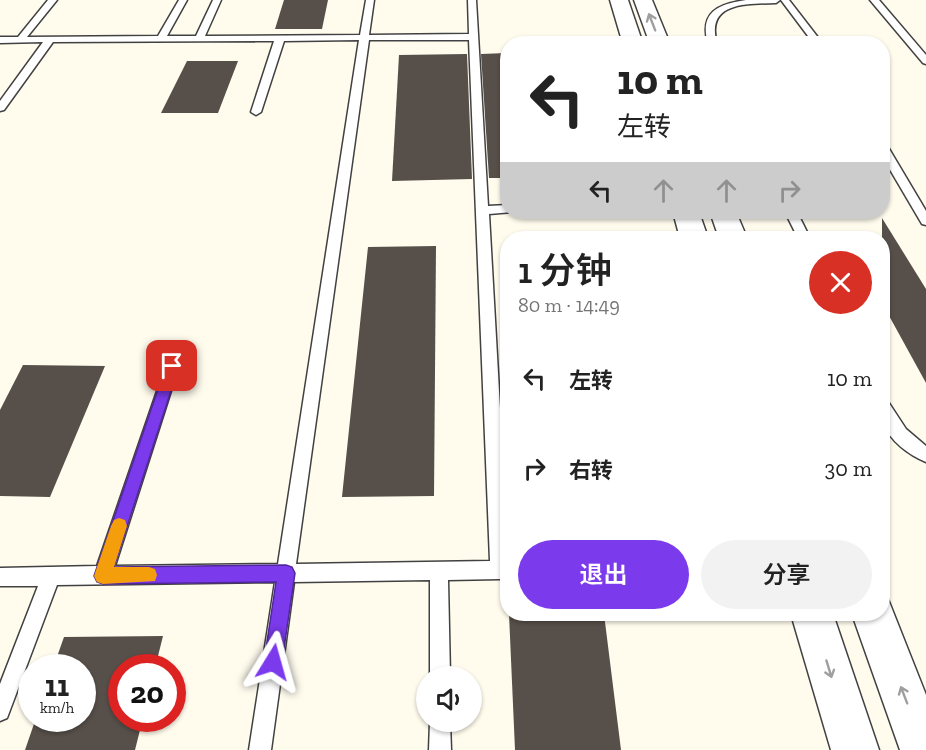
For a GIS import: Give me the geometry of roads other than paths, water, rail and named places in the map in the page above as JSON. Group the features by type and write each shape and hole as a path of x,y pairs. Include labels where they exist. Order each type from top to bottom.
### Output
{"street":[{"path":"619,0 630,36"},
{"path":"644,0 657,36"},
{"path":"814,621 855,750"},
{"path":"876,621 924,750"}],"lane":[{"path":"20,40 53,0"},
{"path":"161,39 183,0"},
{"path":"199,39 217,0"},
{"path":"260,750 370,0"},
{"path":"0,577 500,570 472,0"},
{"path":"710,36 707,25 709,18 717,11 733,6 776,0"},
{"path":"785,0 813,36"},
{"path":"874,0 926,61"},
{"path":"0,40 474,37"},
{"path":"256,112 280,38"},
{"path":"0,108 50,40"},
{"path":"890,160 926,221"},
{"path":"483,210 500,209"},
{"path":"103,576 172,366"},
{"path":"890,422 914,449 926,454"},
{"path":"439,571 440,666"},
{"path":"0,711 51,576"},
{"path":"440,732 440,750"}]}
